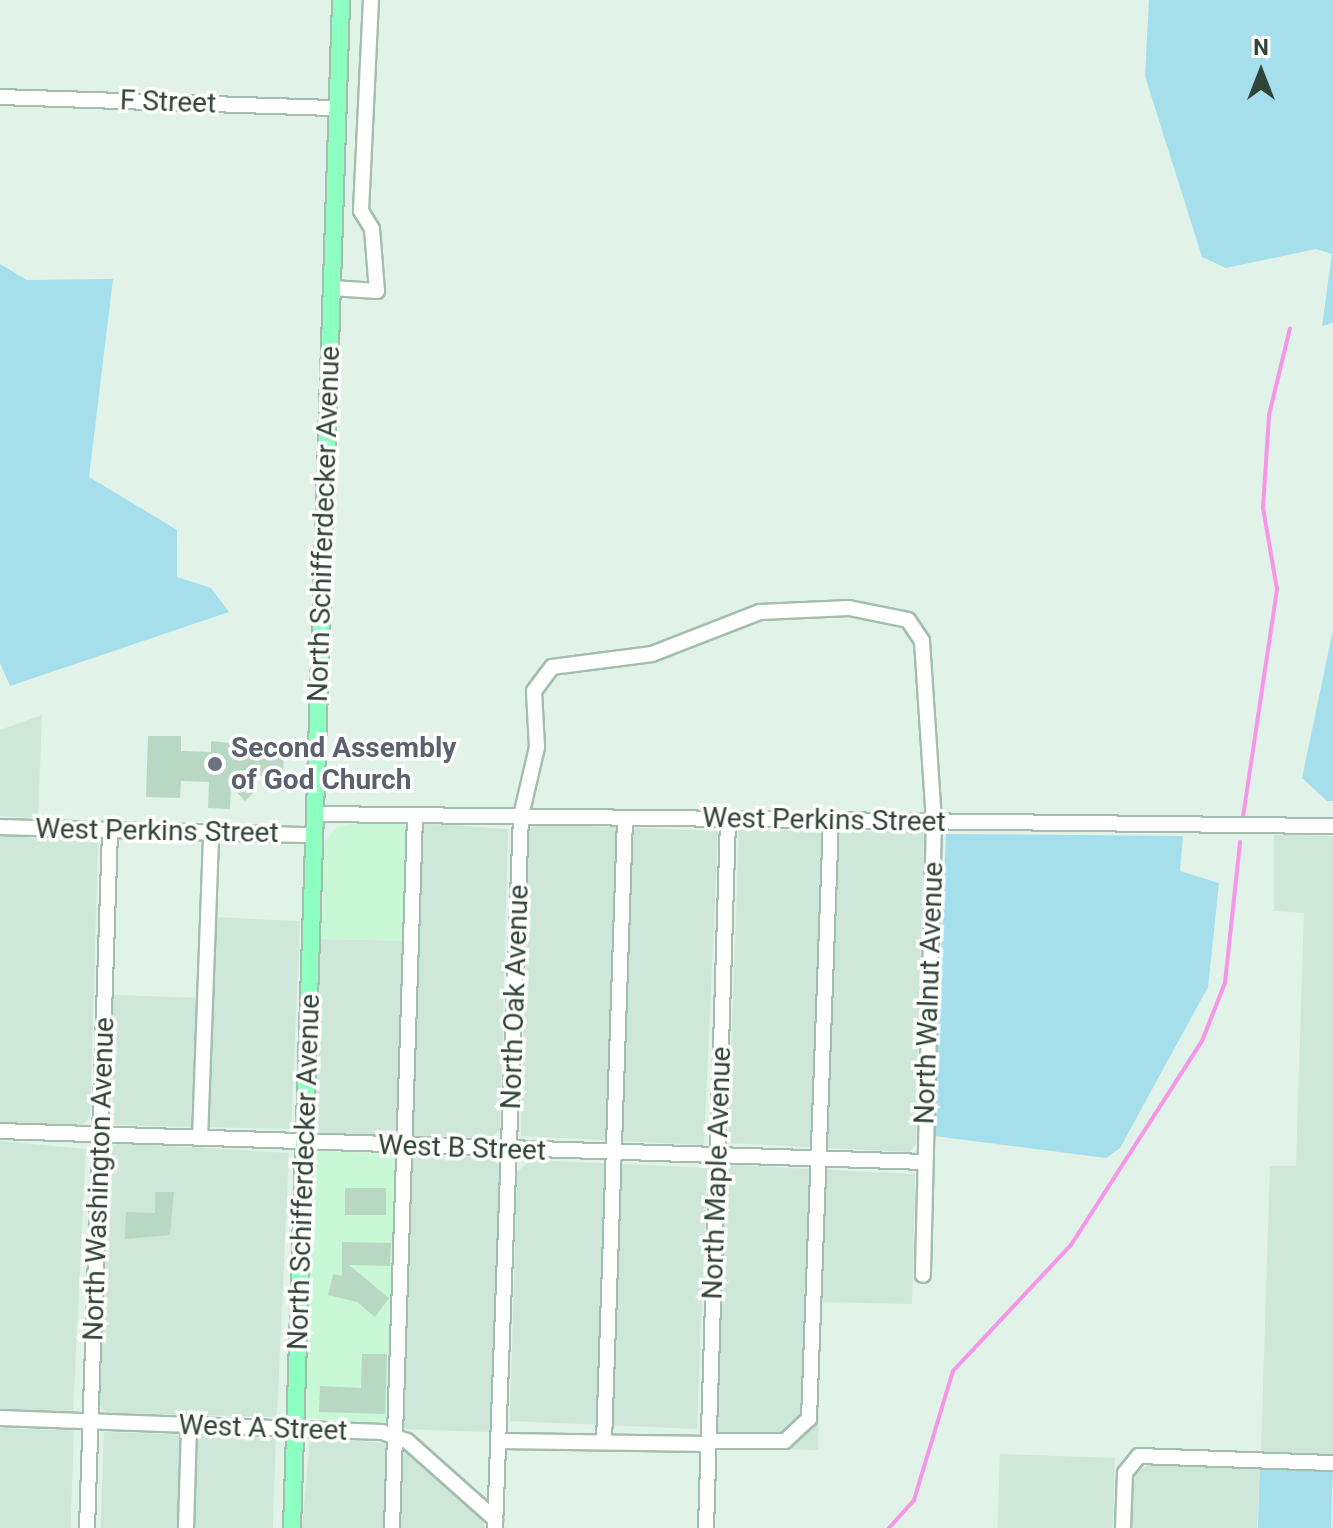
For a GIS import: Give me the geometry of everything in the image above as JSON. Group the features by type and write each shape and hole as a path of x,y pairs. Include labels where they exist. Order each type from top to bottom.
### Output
{"main road":[{"name":"North Schifferdecker Avenue","path":"292,1528 341,0"}],"street":[{"path":"332,288 377,291 372,229 361,211 371,0"},
{"name":"F Street","path":"0,97 337,108"},
{"name":"North Walnut Avenue","path":"552,667 652,654 760,612 849,608 908,620 922,641 934,821 923,1275"},
{"name":"North Oak Avenue","path":"495,1523 501,1441 521,816 537,747 534,691 552,667"},
{"name":"West Perkins Street","path":"316,814 1333,826"},
{"path":"392,1528 415,815"},
{"path":"604,1442 611,1153 625,818"},
{"name":"North Maple Avenue","path":"706,1528 728,819"},
{"path":"501,1441 785,1441 809,1419 831,820"},
{"name":"West Perkins Street","path":"0,827 315,835"},
{"name":"North Washington Avenue","path":"87,1528 110,830"},
{"path":"200,1138 211,833"},
{"name":"West B Street","path":"0,1131 924,1162"},
{"name":"West A Street","path":"0,1418 395,1435"},
{"path":"186,1528 189,1425"},
{"path":"395,1435 495,1523"},
{"path":"1123,1528 1125,1473 1139,1456 1333,1463"}],"shaded area":[{"path":"1149,0 1333,0 1333,323 1322,326 1332,254 1316,249 1226,268 1202,257 1145,76"},
{"path":"0,264 27,280 113,279 89,477 177,530 177,577 211,588 229,612 10,686 0,663"},
{"path":"1333,630 1333,801 1327,801 1302,778"},
{"path":"42,715 38,818 0,816 0,730"},
{"path":"355,823 418,823 414,941 321,939 325,841 337,827"},
{"path":"418,823 508,829 500,1130 490,1139 321,1134 314,1127 321,939 414,941"},
{"path":"537,824 718,831 704,1145 521,1136 529,830"},
{"path":"739,830 924,832 916,1144 910,1152 728,1143"},
{"path":"946,834 1183,836 1180,871 1219,883 1208,987 1120,1148 1106,1158 934,1136"},
{"path":"0,835 98,843 90,1116 83,1125 0,1122"},
{"path":"1274,835 1333,836 1333,1456 1261,1452 1270,1166 1296,1166 1304,913 1274,911"},
{"path":"213,917 300,921 291,1129 113,1125 112,995 208,998"},
{"path":"0,1141 86,1149 73,1411 0,1409"},
{"path":"118,1143 289,1153 277,1417 107,1413 99,1405 107,1153"},
{"path":"320,1151 409,1155 401,1429 306,1417 313,1159"},
{"path":"409,1155 492,1158 500,1165 490,1432 401,1429"},
{"path":"531,1160 707,1168 697,1429 510,1421 517,1172"},
{"path":"732,1165 915,1174 912,1304 821,1302 818,1450 715,1448 724,1173"},
{"path":"0,1428 74,1431 71,1528 0,1528"},
{"path":"104,1432 276,1438 273,1528 101,1528"},
{"path":"310,1436 401,1445 479,1511 485,1528 302,1528"},
{"path":"1000,1454 1115,1458 1112,1528 997,1528"},
{"path":"1150,1463 1260,1465 1257,1528 1131,1528 1132,1477"},
{"path":"1260,1465 1333,1468 1331,1528 1258,1528"}],"building":[{"name":"Second Assembly of God Church","path":"148,736 181,736 181,751 211,752 211,741 284,749 283,777 242,775 256,790 245,801 231,786 230,809 208,808 209,782 181,781 180,798 146,797"},
{"path":"345,1188 386,1188 386,1215 345,1215"},
{"path":"155,1192 174,1192 170,1235 125,1239 126,1212 155,1213"},
{"path":"342,1242 391,1243 390,1266 349,1265 389,1298 375,1317 357,1302 328,1295 333,1274 342,1276"},
{"path":"362,1354 387,1354 385,1414 319,1412 320,1386 361,1388"}],"waterway":[{"path":"1243,817 1277,589 1263,508 1269,415 1290,328"},
{"path":"889,1528 914,1500 953,1371 1071,1245 1202,1041 1225,983 1240,842"}],"place":[{"name":"Second Assembly of God Church","path":"215,764"}]}
